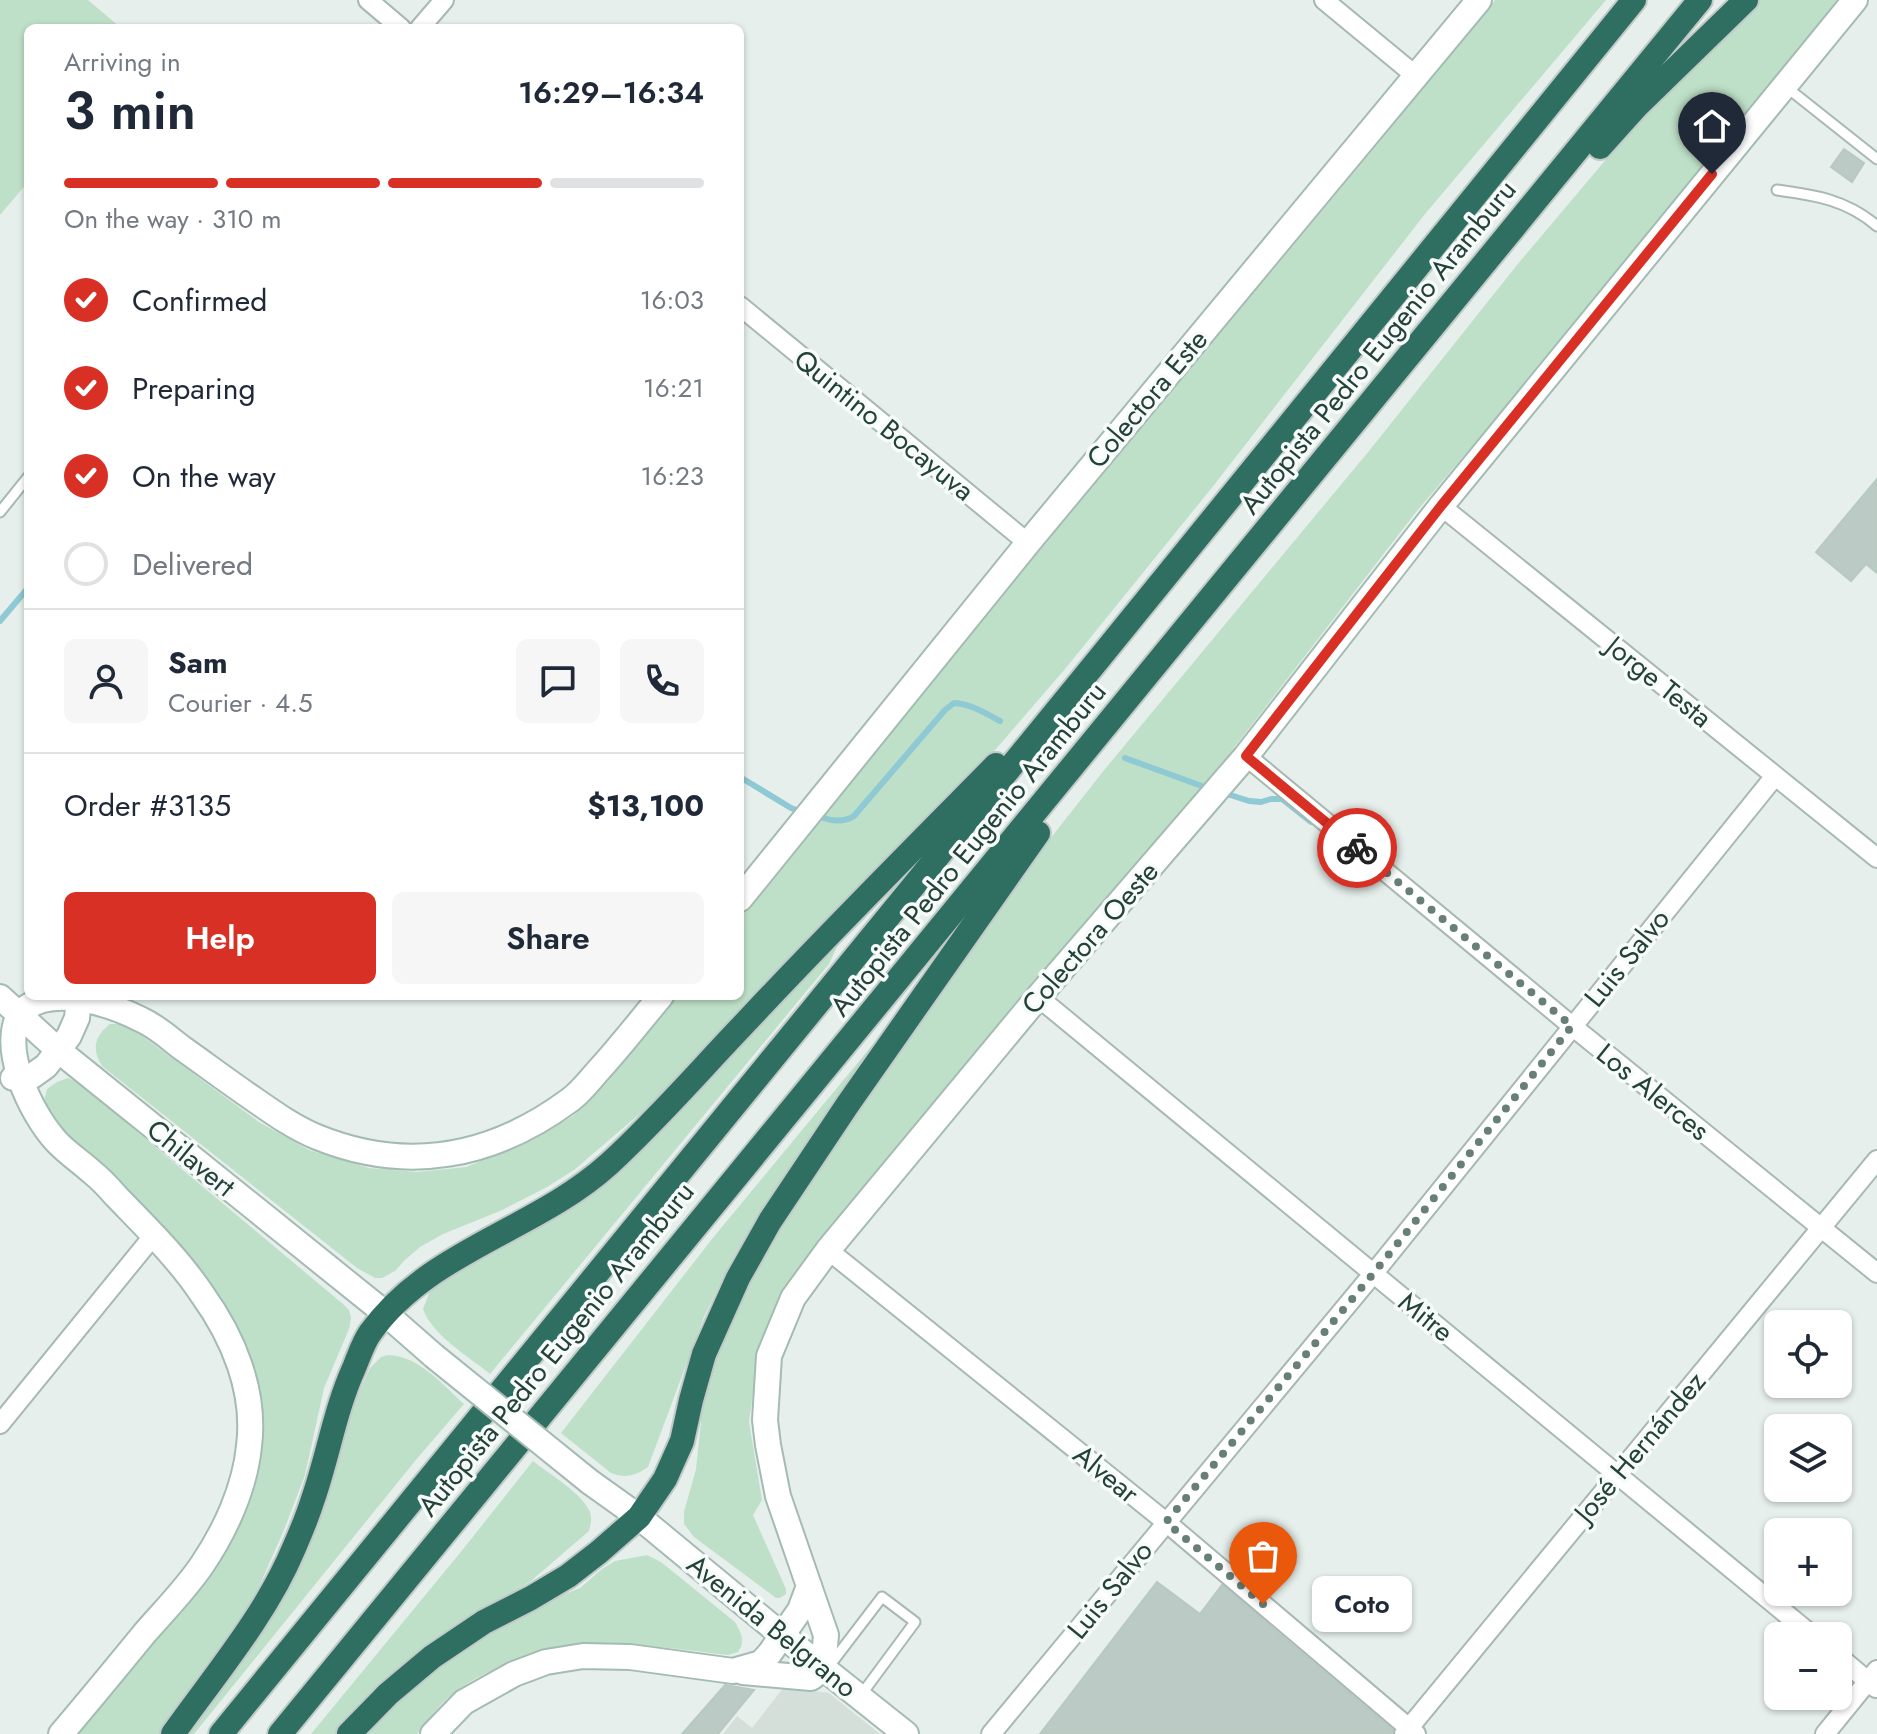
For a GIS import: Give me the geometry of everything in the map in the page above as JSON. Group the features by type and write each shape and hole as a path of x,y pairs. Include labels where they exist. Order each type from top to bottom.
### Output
{"highway":[{"path":"1518,142 1622,0"},
{"name":"Autopista Pedro Eugenio Aramburu","path":"221,1734 1634,0"},
{"name":"Autopista Pedro Eugenio Aramburu","path":"280,1734 1700,0"},
{"path":"1400,368 1636,107 1746,0"},
{"path":"173,1734 263,1608 292,1552 313,1499 346,1386 368,1335 386,1314 407,1290 461,1254 571,1194 606,1167 1098,660"},
{"path":"349,1734 388,1694 432,1657 484,1622 568,1576 639,1517 665,1479 682,1441 704,1354 738,1278 770,1221 839,1116 1124,706"}],"street":[{"path":"368,0 396,24"},
{"path":"423,24 444,0"},
{"path":"1324,0 1416,76"},
{"name":"Colectora Este","path":"744,894 1028,543 1479,0"},
{"name":"Colectora Oeste","path":"824,1670 826,1635 778,1496 765,1420 769,1356 793,1298 828,1250 1038,997 1246,756 1441,506 1855,0"},
{"name":"Quintino Bocayuva","path":"744,309 1028,543"},
{"name":"Jorge Testa","path":"1441,506 1877,858"},
{"name":"Los Alerces","path":"1246,756 1877,1273"},
{"name":"Luis Salvo","path":"991,1734 1373,1274 1775,776"},
{"name":"Chilavert","path":"0,997 58,1050 434,1356"},
{"name":"Mitre","path":"1038,997 1796,1622"},
{"path":"45,1000 32,1003 18,1014 8,1032 7,1078 58,1143 97,1176 154,1235 201,1292 226,1331 240,1365 248,1401 250,1443 231,1513 201,1566 61,1734"},
{"path":"7,1078 32,1076 46,1066 69,1036 77,1018 79,1000"},
{"path":"89,1000 146,1021 283,1119 314,1136 372,1153 428,1156 464,1152 503,1140 575,1097 658,1000"},
{"name":"José Hernández","path":"1409,1732 1877,1160"},
{"path":"0,1424 154,1235"},
{"name":"Alvear","path":"828,1250 1166,1522 1409,1732"},
{"name":"Avenida Belgrano","path":"434,1356 590,1482 639,1517 906,1734"},
{"path":"733,1671 761,1663 800,1610 809,1586"},
{"path":"433,1734 464,1702 514,1674 546,1662 583,1656 630,1657 811,1678 824,1670"},
{"path":"1825,1734 1874,1680 1852,1665"}],"lane":[{"path":"1785,86 1877,159"},
{"path":"1777,190 1824,197 1866,216 1877,226"},
{"path":"0,512 24,482"},
{"path":"824,1670 882,1597 915,1622 859,1697"}],"shaded area":[{"path":"784,1687 829,1693 880,1734 723,1734 737,1716 752,1728"}],"green space":[{"path":"0,0 88,0 116,24 24,24 24,187 0,215"},
{"path":"1495,0 1606,0 1425,214 1214,485 1065,669 983,764 723,1032 643,1111 574,1170 500,1211 443,1234 420,1247 395,1271 375,1278 357,1268 102,1066 96,1054 98,1038 110,1024 121,1024 259,1122 309,1150 369,1168 417,1172 466,1167 534,1139 573,1116 607,1081 673,1000 744,1000 744,913 962,644"},
{"path":"1755,0 1843,0 1574,327 1416,512 1227,757 1196,802 1022,994 793,1282 757,1363 749,1422 762,1500 753,1515 786,1589 786,1594 776,1598 694,1537 684,1524 684,1512 696,1469 701,1422 700,1390 753,1262 1001,901 1105,769 1624,138"},
{"path":"844,932 829,964 490,1374 434,1328 423,1309 430,1291 439,1280 559,1209"},
{"path":"908,1002 770,1197 733,1258 704,1317 648,1467 631,1475 611,1473 561,1433 712,1239"},
{"path":"68,1078 79,1083 343,1304 351,1318 324,1388 305,1475 254,1598 161,1734 77,1734 230,1540 246,1512 258,1472 259,1432 169,1239 123,1185 69,1143 49,1115 44,1101 47,1089"},
{"path":"388,1355 410,1360 420,1366 464,1404 194,1734 184,1734 318,1509 356,1399 370,1368 381,1357"},
{"path":"533,1461 573,1491 586,1505 591,1517 589,1531 531,1581 440,1639 339,1734 311,1734 464,1548"},
{"path":"647,1555 661,1562 735,1622 742,1641 738,1652 728,1655 619,1645 546,1653 478,1677 442,1704 417,1734 361,1734 419,1675 524,1610 580,1588 615,1561"}],"building":[{"path":"1844,149 1864,163 1852,182 1831,167"},
{"path":"1877,479 1877,573 1866,564 1851,581 1816,552"},
{"path":"1157,1582 1200,1614 1222,1585 1393,1730 1392,1734 1040,1734"},
{"path":"725,1685 754,1690 718,1734 682,1734"}],"waterway":[{"path":"0,621 24,593"},
{"path":"817,816 840,821 854,816 954,703 972,707 1000,721"},
{"path":"1125,758 1210,789"},
{"path":"744,779 802,812"},
{"path":"1221,792 1249,801 1282,799 1311,822"}],"way so far":[{"path":"1263,1604 1166,1522 1373,1274 1572,1026 1357,848"}],"place":[{"name":"Coto","path":"1263,1604"}],"route":[{"path":"1357,848 1246,756 1441,506 1712,174"}]}
